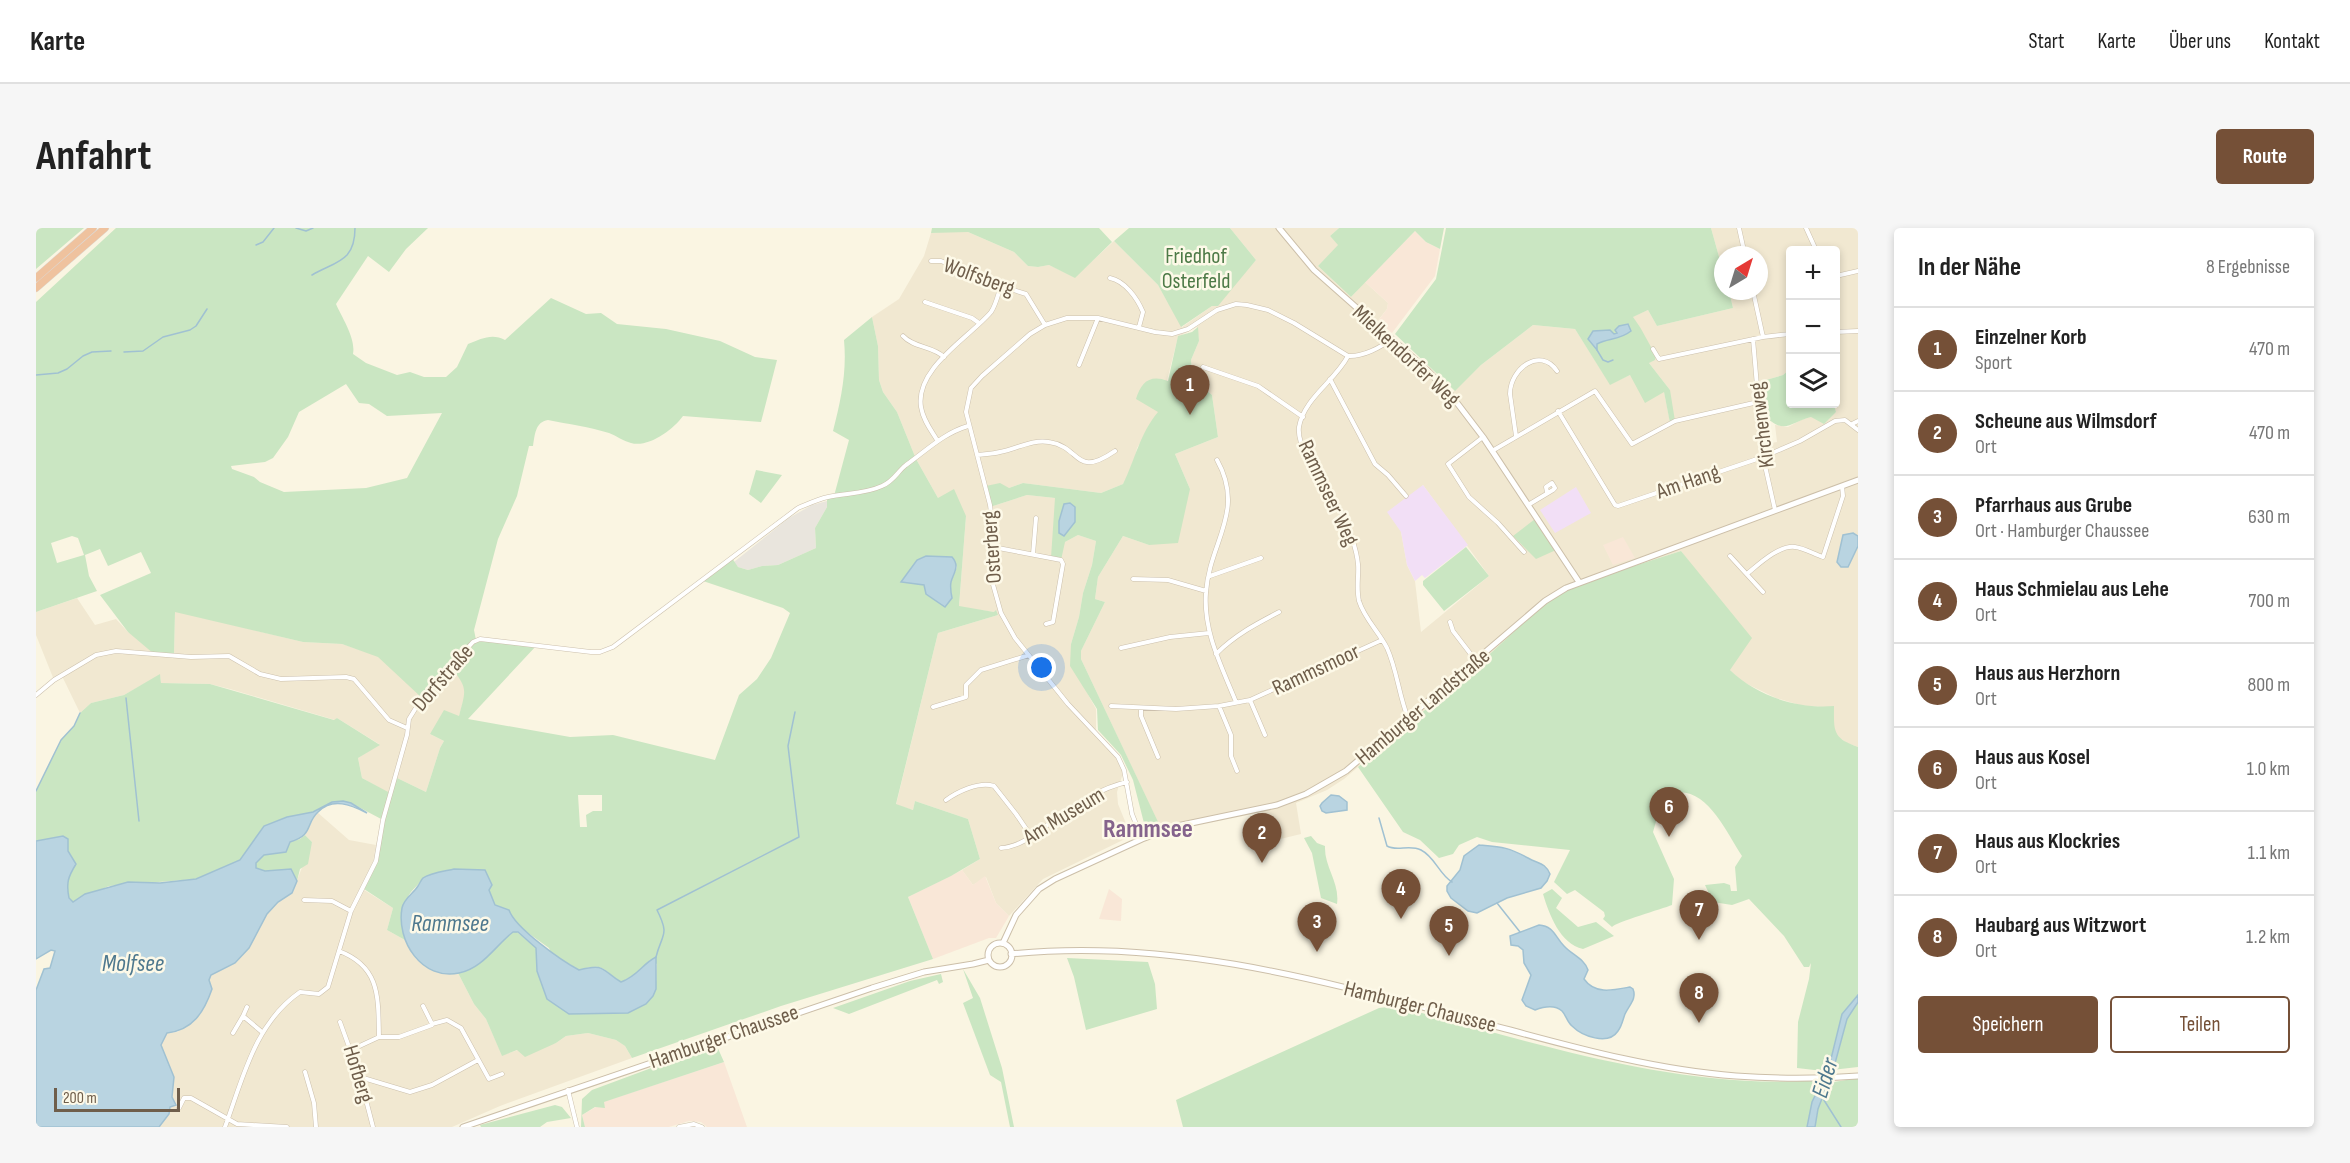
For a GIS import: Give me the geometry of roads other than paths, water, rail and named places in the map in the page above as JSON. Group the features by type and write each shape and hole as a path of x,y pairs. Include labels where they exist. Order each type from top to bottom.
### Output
{"highway":[{"path":"36,278 93,228"},
{"path":"36,288 105,228"}],"main road":[{"name":"Mielkendorfer Weg","path":"1280,229 1314,270 1439,382 1483,437 1579,582"},
{"name":"Hamburger Landstraße","path":"1003,943 1011,922 1039,889 1069,873 1142,839 1177,826 1261,810 1306,794 1346,771 1477,662 1545,601 1579,582 1858,480"},
{"path":"1003,943 1009,947 1011,954 1009,962 1002,966 994,965 989,960 988,953 991,947 1003,943"},
{"name":"Hamburger Chaussee","path":"1011,954 1066,951 1130,952 1200,959 1271,970 1597,1053 1664,1066 1734,1076 1835,1078 1858,1076"},
{"name":"Hamburger Chaussee","path":"463,1127 872,988 924,972 989,960"}],"street":[{"path":"1739,228 1743,246"},
{"path":"1806,228 1814,246"},
{"name":"Wolfsberg","path":"931,261 941,261 1026,294 1045,325"},
{"path":"1840,275 1858,271"},
{"path":"1110,278 1118,281 1133,294 1143,312 1139,327"},
{"path":"1001,286 994,306 930,373 921,398 923,414 938,440 955,430 968,426 967,404 976,382 1030,334 1045,325 1067,318 1098,318 1166,334 1188,330 1217,310 1236,304 1268,310 1348,356 1365,353 1391,338"},
{"path":"1755,300 1764,337"},
{"path":"925,302 972,318 979,323"},
{"path":"1079,365 1098,318"},
{"path":"1840,332 1858,331"},
{"path":"1653,349 1659,359 1753,339 1786,335"},
{"path":"903,336 908,341 938,352 944,357"},
{"name":"Kirchenweg","path":"1753,339 1762,457 1775,510"},
{"name":"Rammseer Weg","path":"1348,356 1344,365 1330,379 1303,417 1299,429 1301,444 1350,532 1358,565 1358,590 1361,606 1390,658 1408,718"},
{"path":"1516,436 1510,394 1515,374 1524,365 1536,361 1548,362 1557,371"},
{"path":"1203,367 1258,386 1303,417"},
{"path":"1330,379 1374,464 1388,475 1406,496"},
{"path":"1492,451 1558,411 1597,391 1629,442 1635,444 1675,421 1758,402"},
{"name":"Am Hang","path":"1558,411 1615,505 1618,506 1762,457 1800,441 1835,421 1845,420 1852,424"},
{"path":"1858,421 1852,424 1858,430"},
{"name":"Osterberg","path":"968,426 990,505 993,547 992,581 996,602 1007,625 1029,655 1073,710 1114,752 1121,763 1127,782 1132,814 1142,839"},
{"path":"1483,437 1448,464 1469,497 1498,523 1524,552"},
{"name":"Dorfstraße","path":"225,1127 262,1032 273,1014 300,992 319,994 328,987 351,911 376,861 383,820 413,710 476,640 591,652 608,649 676,601 798,508 827,497 861,493 881,487 890,482 905,466 938,440"},
{"path":"977,455 1000,452 1034,442 1055,443 1086,463 1100,461 1115,451"},
{"path":"1217,460 1224,473 1229,506 1206,591 1209,633 1236,702"},
{"path":"1748,573 1767,558 1787,548 1794,547 1823,557 1843,496 1842,486"},
{"path":"1528,505 1547,492"},
{"path":"1033,554 1036,518"},
{"path":"993,547 1057,558 1063,564 1053,622 1046,624"},
{"path":"1730,556 1763,592"},
{"path":"1209,577 1261,558"},
{"path":"1133,579 1168,580 1206,591"},
{"path":"1216,654 1246,629 1279,612"},
{"path":"1450,622 1452,631 1477,662"},
{"path":"1121,648 1170,637 1209,633"},
{"name":"Rammsmoor","path":"1111,706 1176,709 1219,706 1250,700 1382,640"},
{"path":"36,695 71,669 105,652 191,657 229,656 260,675 270,678 346,676 354,680 389,720 407,728"},
{"path":"933,707 966,697 966,685 981,670 1029,655"},
{"name":"Rammsmoor","path":"1250,700 1265,735"},
{"path":"1219,706 1231,735 1231,756 1237,771"},
{"path":"1141,708 1158,757"},
{"name":"Am Museum","path":"1001,848 1010,848 1031,837 1081,802 1106,789 1127,782"},
{"path":"946,800 956,793 984,785 994,786 1031,837"},
{"path":"304,900 332,901 351,911"},
{"path":"339,951 353,956 368,969 375,987 379,1037"},
{"path":"423,1006 432,1024"},
{"path":"233,1033 247,1007"},
{"path":"243,1016 262,1032"},
{"path":"351,1050 379,1037 399,1037 447,1020 461,1028 489,1079 501,1074"},
{"name":"Hofberg","path":"340,1022 360,1077 373,1127"},
{"path":"360,1077 410,1092 432,1085 478,1060"},
{"path":"305,1072 314,1103 316,1127"},
{"path":"568,1090 578,1127"},
{"path":"179,1108 184,1098 191,1098 235,1126 287,1127"},
{"path":"679,1127 694,1124 702,1127"}],"water":[{"path":"1628,324 1631,331 1623,336 1597,344 1597,350 1588,339 1593,331 1610,330 1614,334 1617,333 1615,330 1619,326"},
{"path":"1070,503 1075,507 1075,522 1064,536 1059,533 1059,521 1064,504"},
{"path":"1853,533 1858,536 1858,546 1848,567 1841,567 1837,562 1843,535"},
{"path":"926,556 952,557 956,563 951,584 952,598 945,607 926,594 924,585 901,582 917,560"},
{"path":"1331,795 1339,796 1347,802 1347,810 1326,813 1322,811 1320,806"},
{"name":"Molfsee","path":"343,801 367,813 342,804 324,807 314,816 306,833 290,842 286,852 264,855 256,863 256,868 265,871 291,869 297,881 292,893 278,902 267,914 249,948 235,963 211,975 209,980 212,989 201,1012 191,1024 167,1033 161,1045 174,1077 172,1097 176,1105 170,1107 169,1114 159,1127 36,1127 36,990 44,969 50,968 55,951 51,950 36,959 36,841 63,836 68,839 68,851 76,864 68,884 69,898 73,902 85,894 128,882 160,883 196,879 240,860 264,826 287,817 313,812 332,802"},
{"path":"1479,845 1510,850 1541,864 1550,874 1547,881 1541,888 1507,898 1477,913 1468,911 1451,898 1447,886 1460,870 1464,856"},
{"name":"Rammsee","path":"454,869 485,870 492,885 489,890 495,905 509,910 529,935 579,970 594,967 603,969 621,982 632,977 656,957 656,989 653,996 646,1004 628,1013 569,1014 547,999 537,971 536,948 518,932 513,932 482,962 459,973 446,974 423,965 414,956 403,933 402,908 423,878"},
{"path":"1539,925 1548,927 1564,946 1584,962 1588,970 1584,979 1588,984 1605,990 1630,987 1633,989 1633,999 1614,1036 1602,1039 1582,1033 1569,1023 1556,1007 1535,1010 1526,1006 1522,1000 1531,975 1524,963 1523,950 1511,945 1510,936"},
{"name":"Eider","path":"1858,995 1858,1002 1847,1019 1834,1067 1818,1109 1815,1127 1807,1127 1812,1102 1829,1067 1842,1014"}],"waterway":[{"path":"256,245 263,242 274,228"},
{"path":"296,228 306,231 313,228"},
{"path":"312,275 348,254 352,248 355,228"},
{"path":"124,352 143,351 163,337 190,330 196,326 207,309"},
{"path":"1597,350 1603,360 1608,362 1613,360"},
{"path":"36,375 58,373 92,352 111,351"},
{"path":"126,698 139,821"},
{"path":"656,957 664,934 657,910 799,837 788,746 795,712"},
{"path":"36,791 61,740 74,726 80,713"},
{"path":"1379,818 1387,846 1421,850 1452,882"},
{"path":"1497,903 1520,932"},
{"name":"Eider","path":"1822,1097 1841,1127"}],"place":[{"name":"Einzelner Korb","path":"1190,415"},
{"name":"Haus aus Kosel","path":"1669,837"},
{"name":"Scheune aus Wilmsdorf","path":"1262,863"},
{"name":"Haus Schmielau aus Lehe","path":"1401,919"},
{"name":"Haus aus Klockries","path":"1699,940"},
{"name":"Pfarrhaus aus Grube","path":"1317,952"},
{"name":"Haus aus Herzhorn","path":"1449,956"},
{"name":"Haubarg aus Witzwort","path":"1699,1023"}],"district":[{"name":"Rammsee","path":"1148,829"}],"park label":[{"name":"Friedhof Osterfeld","path":"1196,268"}]}
